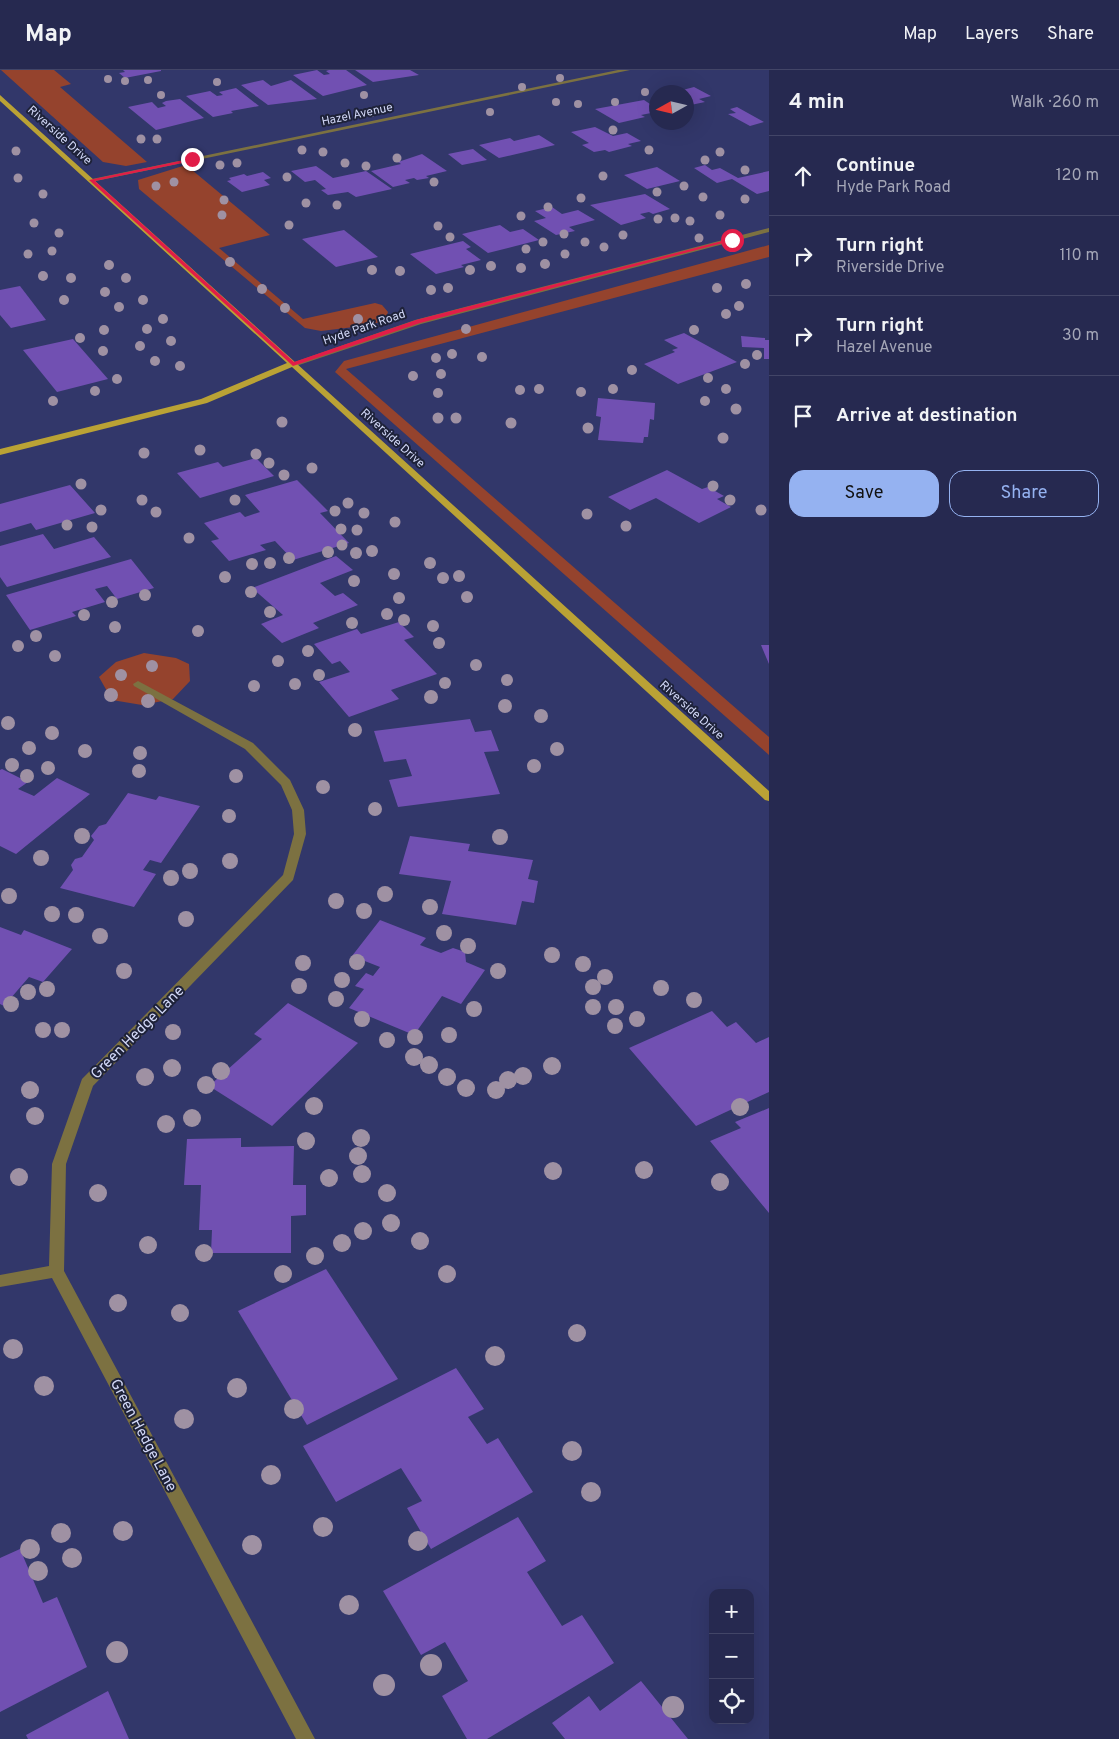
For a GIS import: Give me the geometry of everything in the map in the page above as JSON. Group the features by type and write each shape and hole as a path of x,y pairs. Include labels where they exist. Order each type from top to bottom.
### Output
{"main road":[{"name":"Riverside Drive","path":"0,97 769,797"},
{"name":"Hyde Park Road","path":"0,452 204,401 293,364"}],"street":[{"name":"Hazel Avenue","path":"91,180 627,70"},
{"name":"Hyde Park Road","path":"293,364 418,322 769,230"},
{"name":"Green Hedge Lane","path":"138,684 249,746 286,783 298,810 300,834 290,877 87,1083 59,1164 56,1271 306,1739"},
{"path":"0,1281 56,1271"}],"shaded area":[{"path":"1,70 54,70 71,84 60,87 147,162 126,166 103,162"},
{"path":"186,165 270,235 219,248 303,319 375,303 382,305 388,312 385,320 357,330 354,327 321,331 305,328 139,189 138,180"},
{"path":"769,245 769,257 346,369 769,737 769,755 335,372 344,361"},
{"path":"144,653 176,658 189,664 190,681 173,699 142,705 112,700 99,677 116,662"}],"building":[{"path":"123,70 161,71 125,78 119,73 125,72"},
{"path":"317,70 324,75 330,74 326,71 329,70 346,70 367,85 323,96 293,75"},
{"path":"355,70 410,70 419,75 373,82"},
{"path":"263,80 271,86 291,80 317,99 268,105 241,85"},
{"path":"694,87 711,96 699,99 705,102 694,104"},
{"path":"236,88 259,106 231,111 233,113 213,117 186,96 210,91 217,96 223,95 219,92"},
{"path":"180,99 204,118 156,130 128,107 152,102 158,108 166,106 162,103 166,101"},
{"path":"644,100 649,103 649,113 641,115 645,117 619,123 595,109"},
{"path":"737,107 764,122 750,126 728,114 736,113 730,109"},
{"path":"595,127 613,136 627,133 641,141 628,144 632,146 609,152 605,150 594,152 582,145 589,143 571,132"},
{"path":"539,135 555,145 499,158 479,145 510,138 514,141"},
{"path":"473,149 487,160 462,165 448,154"},
{"path":"422,154 447,171 426,176 429,178 405,180 410,183 393,187 371,171 401,164 398,162"},
{"path":"705,165 712,170 720,168 738,178 769,171 769,191 757,194 732,179 717,183 694,168"},
{"path":"316,166 333,178 366,171 392,189 356,197 348,192 328,195 321,190 326,189 315,180 305,182 291,171"},
{"path":"657,167 680,181 647,189 624,175"},
{"path":"263,172 271,178 264,180 270,185 242,192 227,181 231,180 229,178 244,174 247,176"},
{"path":"645,194 670,209 653,214 649,212 640,214 646,218 621,225 590,205"},
{"path":"552,207 562,214 578,210 595,220 569,227 575,231 556,235 534,221 546,218 535,211"},
{"path":"500,225 510,232 523,229 539,240 488,253 462,234"},
{"path":"344,230 378,257 336,267 302,239"},
{"path":"463,241 471,247 466,249 481,260 461,265 464,267 436,274 410,254"},
{"path":"20,286 46,320 11,328 0,315 0,290"},
{"path":"684,333 737,362 678,384 644,364 675,352 672,350 678,348 664,340"},
{"path":"741,336 769,340 769,359 764,359 764,348 742,347"},
{"path":"73,339 108,379 57,392 23,350"},
{"path":"598,398 655,403 654,420 650,419 648,437 644,437 643,443 598,440 601,417 596,416"},
{"path":"256,458 274,476 200,498 177,473 218,462 223,467"},
{"path":"667,470 702,489 708,487 724,496 717,499 731,507 699,523 656,498 630,510 608,497"},
{"path":"297,480 328,511 320,513 349,543 293,560 275,541 260,545 266,550 229,561 211,541 219,539 204,523 240,512 245,517 260,512 245,495"},
{"path":"70,485 95,513 36,530 31,523 0,532 0,504"},
{"path":"43,534 54,549 94,537 111,557 7,587 0,577 0,546"},
{"path":"336,556 353,570 320,583 335,596 343,593 358,605 313,623 319,628 282,643 261,624 283,615 252,588"},
{"path":"131,559 154,588 117,599 107,586 95,589 105,602 72,612 76,616 30,630 6,595"},
{"path":"399,622 414,637 404,640 437,674 391,690 399,699 349,717 319,682 350,672 340,661 332,664 314,644 357,629 361,634"},
{"path":"761,645 769,645 769,664"},
{"path":"470,719 475,732 491,730 499,751 484,752 500,794 398,807 389,780 412,776 406,759 384,762 374,731"},
{"path":"2,769 28,782 18,789 34,796 57,778 90,794 16,854 0,846 0,770"},
{"path":"128,793 156,800 159,796 200,806 161,863 150,860 143,870 156,874 134,907 60,888 73,870 71,865 75,859 82,857 94,840 91,836 99,826 106,824"},
{"path":"410,836 470,844 468,851 533,860 528,879 538,881 534,903 522,901 516,925 442,914 451,881 399,874"},
{"path":"380,920 426,938 420,945 441,953 453,948 465,952 466,962 485,970 461,1004 442,996 414,1035 349,1008 364,989 355,986 366,973 373,976 380,967 352,956"},
{"path":"0,927 21,935 24,930 72,949 43,982 29,977 4,1006 0,1004"},
{"path":"288,1003 358,1043 272,1126 209,1086 262,1039 254,1034"},
{"path":"712,1011 727,1027 736,1022 756,1043 769,1037 769,1092 696,1126 629,1048"},
{"path":"769,1108 769,1213 710,1141 741,1128 735,1122"},
{"path":"241,1138 241,1147 294,1146 293,1185 306,1185 306,1215 291,1216 291,1253 211,1253 212,1230 199,1230 201,1185 184,1185 187,1139"},
{"path":"326,1269 398,1379 307,1425 238,1311"},
{"path":"456,1368 484,1409 468,1417 487,1444 498,1438 533,1492 431,1549 407,1508 422,1501 401,1468 336,1502 303,1446"},
{"path":"518,1517 546,1561 527,1572 562,1626 582,1615 614,1663 487,1739 467,1739 442,1696 468,1681 445,1642 421,1655 383,1591"},
{"path":"20,1549 43,1603 57,1597 87,1667 0,1712 0,1558"},
{"path":"641,1681 688,1739 565,1739 552,1723 589,1696 600,1711"},
{"path":"108,1691 129,1739 28,1739 26,1735"}],"route":[{"path":"192,159 91,180 293,364 418,322 732,240"}]}
